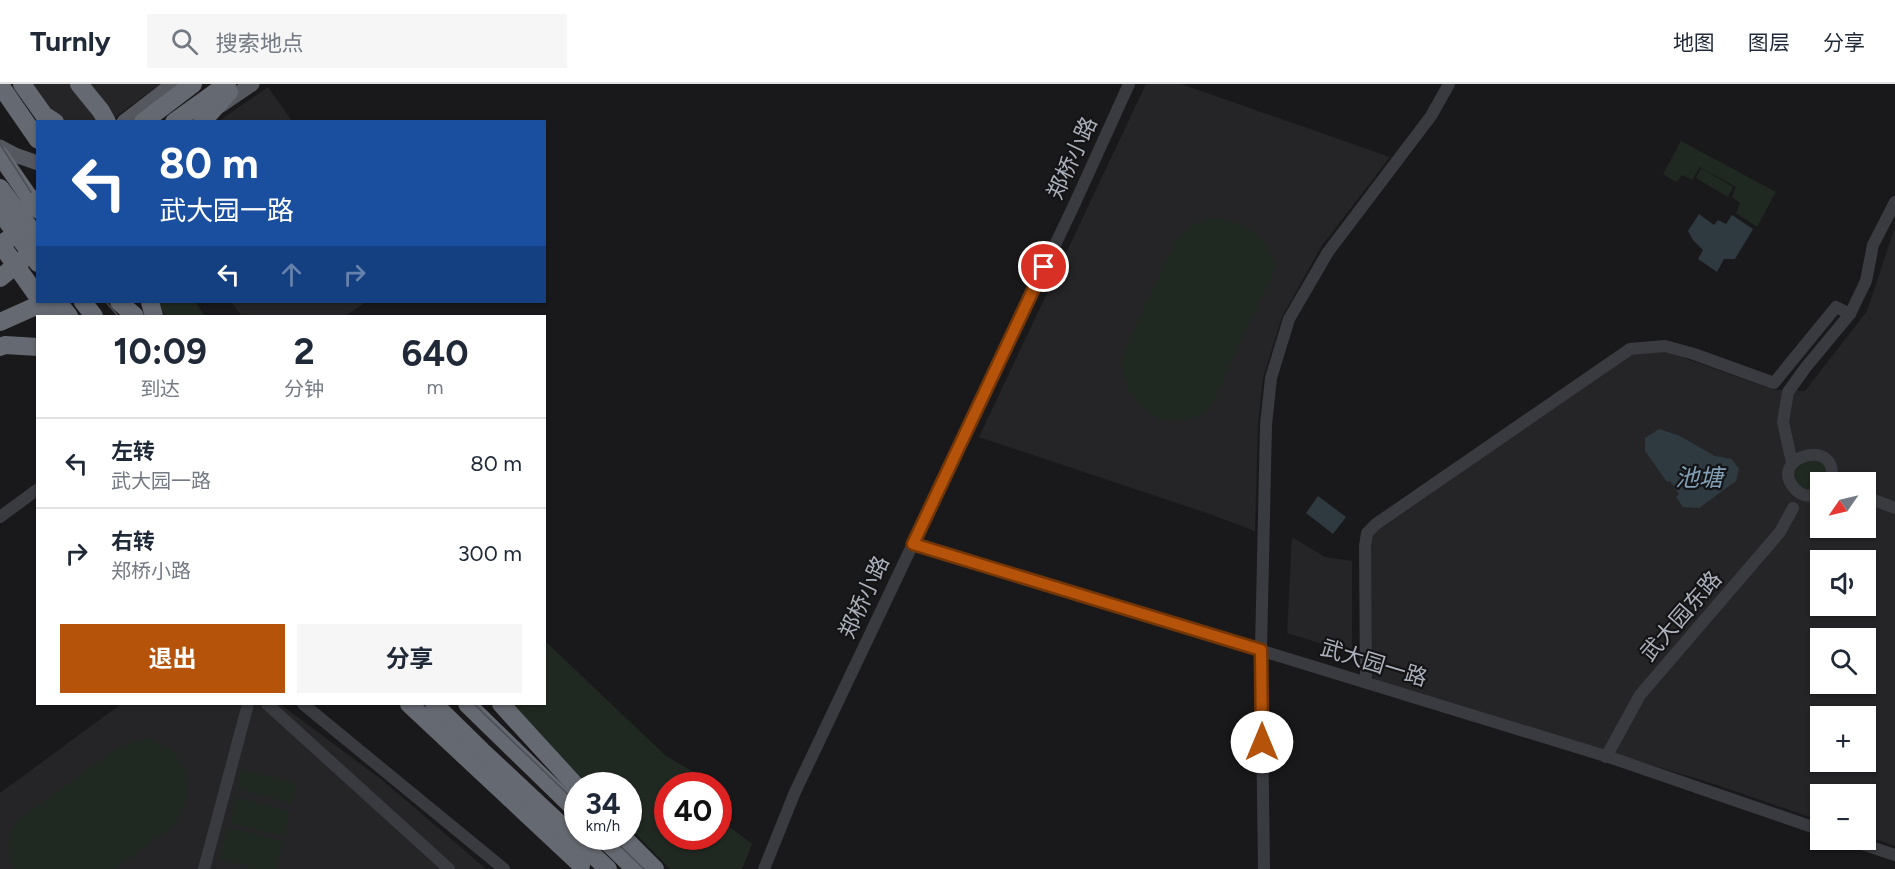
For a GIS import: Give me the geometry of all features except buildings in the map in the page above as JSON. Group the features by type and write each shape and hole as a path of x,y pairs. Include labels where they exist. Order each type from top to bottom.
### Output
{"highway":[{"path":"9,84 36,136"},
{"path":"22,84 44,115 52,120"},
{"path":"79,84 106,120"},
{"path":"149,117 193,84"},
{"path":"204,120 237,84"},
{"path":"0,85 36,137"},
{"path":"177,120 222,88"},
{"path":"189,120 222,88"},
{"path":"0,155 35,199 0,226 36,271"},
{"path":"0,188 36,236"},
{"path":"0,212 36,260"},
{"path":"36,220 2,250 36,293"},
{"path":"0,278 36,249"},
{"path":"0,322 44,303 67,315"},
{"path":"67,303 76,315"},
{"path":"84,303 93,315"},
{"path":"120,303 134,315"},
{"path":"0,347 5,345 36,348"},
{"path":"410,705 584,861 608,869"},
{"path":"430,705 482,751"},
{"path":"435,705 482,751 584,861"},
{"path":"468,705 564,798"},
{"path":"478,705 504,739 564,787"},
{"path":"502,705 564,773"},
{"path":"615,850 635,869"},
{"path":"636,850 655,869"}],"main road":[{"path":"127,120 173,84"},
{"path":"199,120 252,84"},
{"path":"0,147 36,162"},
{"path":"0,218 35,199"},
{"path":"2,250 36,233"},
{"path":"0,278 11,279 36,297"}],"street":[{"name":"郑桥小路","path":"764,869 795,792 1075,203 1129,84"},
{"path":"1264,869 1261,650 1266,425 1271,378 1290,319 1328,252 1431,116 1449,84"},
{"path":"1810,498 1793,508 1790,469 1792,463 1783,422 1788,392 1850,314 1866,281 1873,245 1895,202"},
{"path":"1366,682 1365,546 1367,533 1376,524 1630,349 1665,346 1774,383 1836,307 1850,314"},
{"path":"1790,446 1824,458 1829,472"},
{"path":"1792,463 1804,454 1811,453"},
{"path":"1791,483 1800,493 1810,494"},
{"path":"0,518 36,491"},
{"path":"1876,501 1895,508"},
{"name":"武大园东路","path":"1606,757 1640,695 1780,532 1793,508"},
{"name":"武大园一路","path":"913,544 1606,757 1810,826"},
{"path":"204,869 248,705"},
{"path":"268,705 448,869"},
{"path":"304,705 504,869"},
{"path":"1876,849 1895,855"}],"shaded area":[{"path":"20,84 160,84 112,120 45,120"},
{"path":"1146,84 1181,84 1390,157 1321,247 1282,317 1263,378 1258,426 1255,531 979,437"},
{"path":"268,87 291,120 220,120"},
{"path":"1681,141 1776,192 1757,227 1736,213 1740,203 1732,197 1736,187 1700,167 1692,180 1682,175 1676,182 1663,174"},
{"path":"1701,168 1733,187 1728,197 1696,178"},
{"path":"1211,218 1234,222 1252,231 1266,245 1277,265 1210,409 1184,421 1161,420 1142,408 1129,391 1121,372 1123,351 1176,240 1192,225"},
{"path":"1895,227 1895,846 1876,839 1876,784 1810,784 1810,817 1717,785 1376,680 1367,671 1371,532 1630,349 1664,351 1775,390 1805,391 1867,311"},
{"path":"156,303 196,303 204,315 165,315"},
{"path":"232,303 364,303 346,315 241,315"},
{"path":"1816,457 1826,468 1826,472 1810,472 1810,491 1804,492 1795,483 1796,464"},
{"path":"1292,537 1325,557 1352,561 1352,653 1287,633"},
{"path":"546,642 666,756 694,772 654,772 654,850 732,850 732,829 752,844 742,869 670,869 642,840 642,772 574,772 512,705 546,705"},
{"path":"120,705 281,705 381,779 486,869 0,869 0,793"},
{"path":"145,738 172,749 186,772 188,798 173,827 114,869 13,869 7,848 14,822 117,748"},
{"path":"241,769 296,782 293,804 237,789"},
{"path":"235,797 290,811 284,836 230,824"},
{"path":"227,827 283,841 277,869 257,869 220,859"}],"water":[{"path":"1699,214 1714,225 1718,220 1726,224 1732,215 1753,229 1735,259 1724,259 1717,272 1698,259 1703,250 1688,231"},
{"name":"池塘","path":"1659,429 1680,436 1715,456 1732,459 1739,469 1736,481 1699,508 1683,507 1676,497 1679,494 1670,481 1667,482 1645,451 1645,438"},
{"path":"1318,496 1346,517 1333,534 1306,513"}],"tram line":[{"path":"0,144 36,200"},
{"path":"107,303 117,315"},
{"path":"475,705 564,791"},
{"path":"624,850 644,869"}],"route":[{"path":"1044,267 913,544 1261,650 1262,742"}]}
